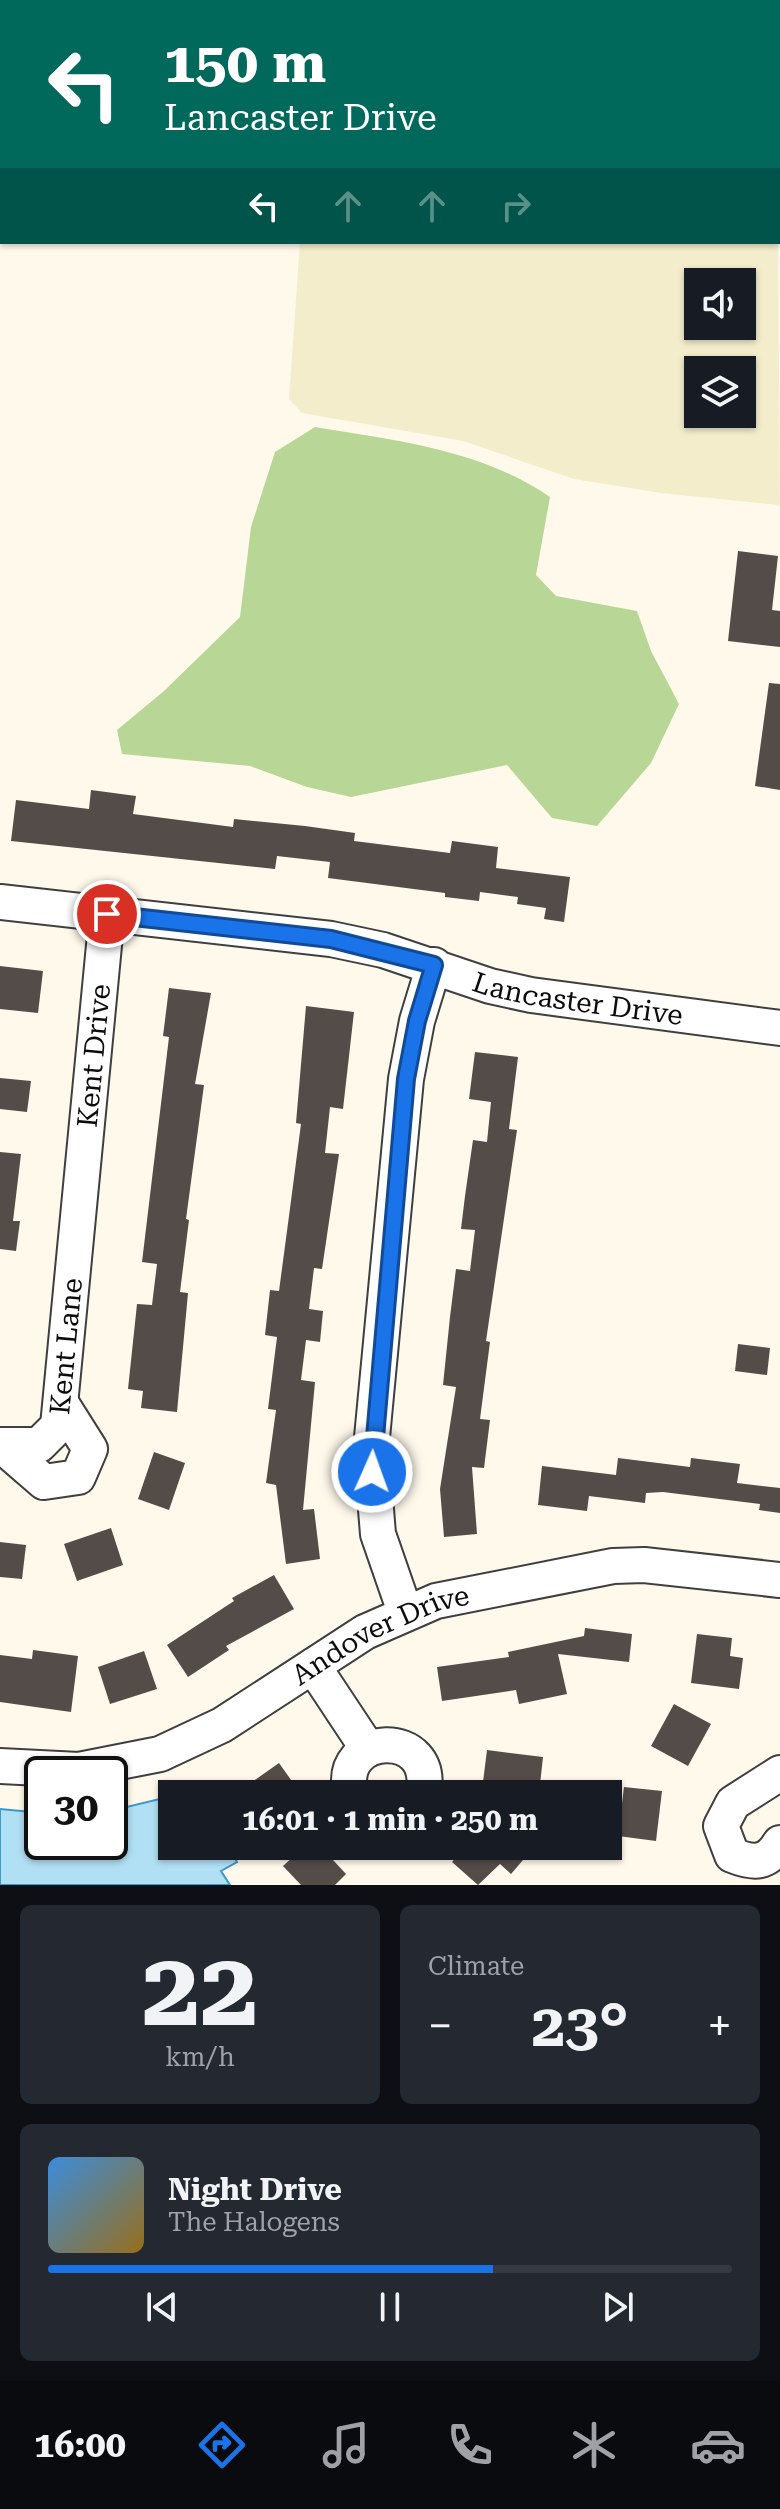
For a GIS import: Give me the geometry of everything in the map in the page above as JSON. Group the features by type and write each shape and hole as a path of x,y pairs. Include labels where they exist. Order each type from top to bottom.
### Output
{"street":[{"name":"Lancaster Drive","path":"0,902 331,939 434,965 490,986 531,995 780,1028"},
{"name":"Kent Drive","path":"80,1199 107,914"},
{"path":"405,1612 378,1534 371,1448 406,1079 417,1021 434,965"},
{"name":"Kent Lane","path":"1,1445 39,1445 58,1426 80,1199"},
{"path":"1,1445 44,1482 78,1477 90,1449 61,1403"},
{"name":"Andover Drive","path":"0,1766 79,1770 160,1754 222,1725 365,1632 436,1601 613,1566 644,1565 780,1580"},
{"path":"313,1666 368,1749"},
{"path":"349,1780 353,1765 368,1749 397,1745 415,1755 424,1773 424,1780"},
{"path":"780,1773 733,1803 721,1826 732,1855 744,1860 761,1862 772,1856 780,1843"}],"shaded area":[{"path":"300,244 778,244 780,505 661,493 574,479 463,441 302,413 289,399"}],"green space":[{"path":"315,427 437,449 496,468 524,481 550,497 536,575 556,596 637,611 651,651 679,704 651,763 597,826 552,818 507,765 351,797 307,787 250,766 122,754 117,730 164,691 240,617 251,527 275,452"}],"water":[{"path":"158,1799 158,1860 236,1860 221,1871 230,1885 0,1885 0,1809 24,1811 24,1860 128,1860 128,1807"}],"building":[{"path":"738,551 778,556 772,610 780,611 780,647 728,641"},
{"path":"769,683 780,684 780,790 755,786"},
{"path":"91,790 136,796 133,814 233,827 234,819 305,826 355,833 354,841 450,853 452,841 498,847 496,868 570,877 564,922 544,919 546,908 517,904 518,897 480,892 479,901 445,897 445,893 328,878 330,862 277,856 275,869 11,841 16,800 89,809"},
{"path":"0,966 43,971 38,1013 0,1009"},
{"path":"169,988 211,993 195,1084 204,1085 186,1219 189,1220 180,1292 188,1293 177,1412 141,1408 143,1391 128,1389 137,1304 152,1305 157,1264 142,1262 169,1037 163,1036"},
{"path":"306,1006 354,1012 343,1109 330,1107 325,1153 339,1154 322,1269 314,1268 309,1309 323,1311 320,1342 306,1340 301,1380 315,1382 303,1510 314,1509 320,1559 286,1564 276,1485 266,1483 276,1410 268,1409 277,1337 265,1335 270,1290 279,1291 301,1124 296,1123"},
{"path":"475,1052 518,1057 509,1129 517,1130 486,1341 490,1342 480,1419 490,1420 484,1468 472,1467 477,1534 444,1537 440,1489 456,1387 443,1385 450,1317 456,1269 470,1271 475,1230 461,1229 465,1196 473,1140 487,1142 491,1102 469,1099"},
{"path":"0,1078 31,1081 27,1112 0,1109"},
{"path":"0,1152 21,1154 13,1221 20,1221 16,1251 0,1249"},
{"path":"738,1344 770,1348 767,1375 735,1371"},
{"path":"154,1452 185,1463 169,1510 138,1499"},
{"path":"618,1458 690,1467 691,1458 740,1464 737,1483 780,1488 780,1513 759,1510 760,1504 663,1492 646,1493 645,1503 589,1496 587,1511 538,1505 542,1466 616,1475"},
{"path":"111,1528 123,1565 77,1581 64,1544"},
{"path":"0,1542 26,1545 22,1579 0,1577"},
{"path":"274,1575 294,1609 226,1646 229,1650 188,1677 167,1645 234,1601 232,1598"},
{"path":"585,1628 632,1634 629,1662 558,1654 567,1694 519,1704 516,1690 442,1701 437,1667 509,1657 508,1652 584,1636"},
{"path":"697,1634 732,1638 730,1656 743,1658 739,1689 691,1683"},
{"path":"33,1650 78,1656 71,1712 0,1702 0,1655 32,1659"},
{"path":"144,1651 157,1689 110,1704 98,1667"},
{"path":"674,1704 711,1724 688,1766 651,1746"},
{"path":"487,1750 543,1757 541,1780 483,1780"},
{"path":"279,1763 291,1780 255,1780"},
{"path":"624,1787 662,1791 656,1841 622,1837"},
{"path":"290,1860 333,1860 346,1874 335,1885 301,1885 283,1866"},
{"path":"523,1860 511,1874 500,1864 478,1885 452,1862"}],"route":[{"path":"107,914 331,939 434,965 417,1021 406,1079 371,1448 372,1472"}]}
